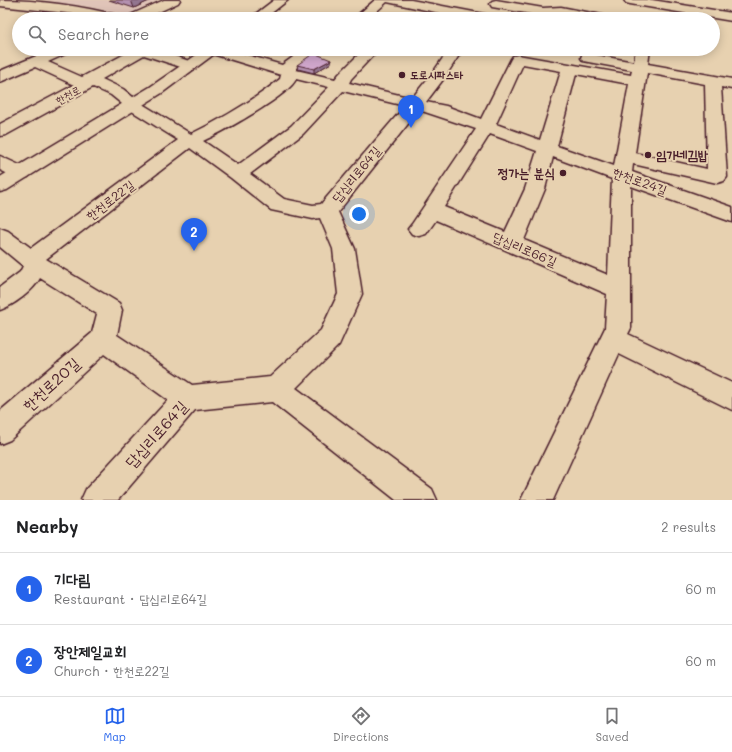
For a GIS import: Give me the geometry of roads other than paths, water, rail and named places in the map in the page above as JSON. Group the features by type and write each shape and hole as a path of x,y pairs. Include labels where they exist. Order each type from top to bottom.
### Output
{"street":[{"path":"148,12 174,0"},
{"path":"266,12 282,0"},
{"path":"368,12 382,0"},
{"path":"392,0 457,12"},
{"path":"553,12 559,0"},
{"path":"630,0 650,6 695,12"},
{"path":"0,2 91,12"},
{"path":"489,12 497,2 543,12"},
{"path":"720,15 732,17"},
{"path":"0,77 49,56"},
{"path":"36,62 80,82 88,82 90,79 131,56"},
{"path":"160,56 190,66"},
{"path":"0,186 133,105 204,56"},
{"name":"한천로24길","path":"236,56 288,72 440,110 547,148 624,166 732,215"},
{"name":"한천로22길","path":"33,262 184,144 215,129 274,92 288,80 289,66 303,56"},
{"path":"238,174 297,130 340,84 344,77 365,56"},
{"name":"답십리로64길","path":"97,500 188,398 276,389 330,337 350,294 344,249 326,210 440,74 452,56"},
{"path":"589,56 588,58 640,66 732,84"},
{"path":"419,229 486,126 518,59 570,68 640,66"},
{"path":"537,500 618,328 624,166 640,66"},
{"path":"511,244 535,189 570,68"},
{"path":"624,166 717,177 713,80"},
{"name":"한천로","path":"0,131 85,86 88,82 96,82 117,92 133,105"},
{"path":"133,105 190,141 238,174 278,205 313,212 326,210"},
{"path":"0,162 21,173"},
{"name":"답십리로66길","path":"432,210 619,289"},
{"path":"0,236 33,262 110,310 103,339 188,398"},
{"path":"0,300 28,278 33,262"},
{"name":"한천로20길","path":"0,430 103,339"},
{"path":"613,339 732,397"},
{"path":"276,389 421,500"}],"place":[{"name":"도로시파스타","path":"402,75"},
{"name":"기다림","path":"411,128"},
{"name":"임가네김밥","path":"648,155"},
{"name":"정가는 분식","path":"563,173"},
{"name":"장안제일교회","path":"194,251"}]}
